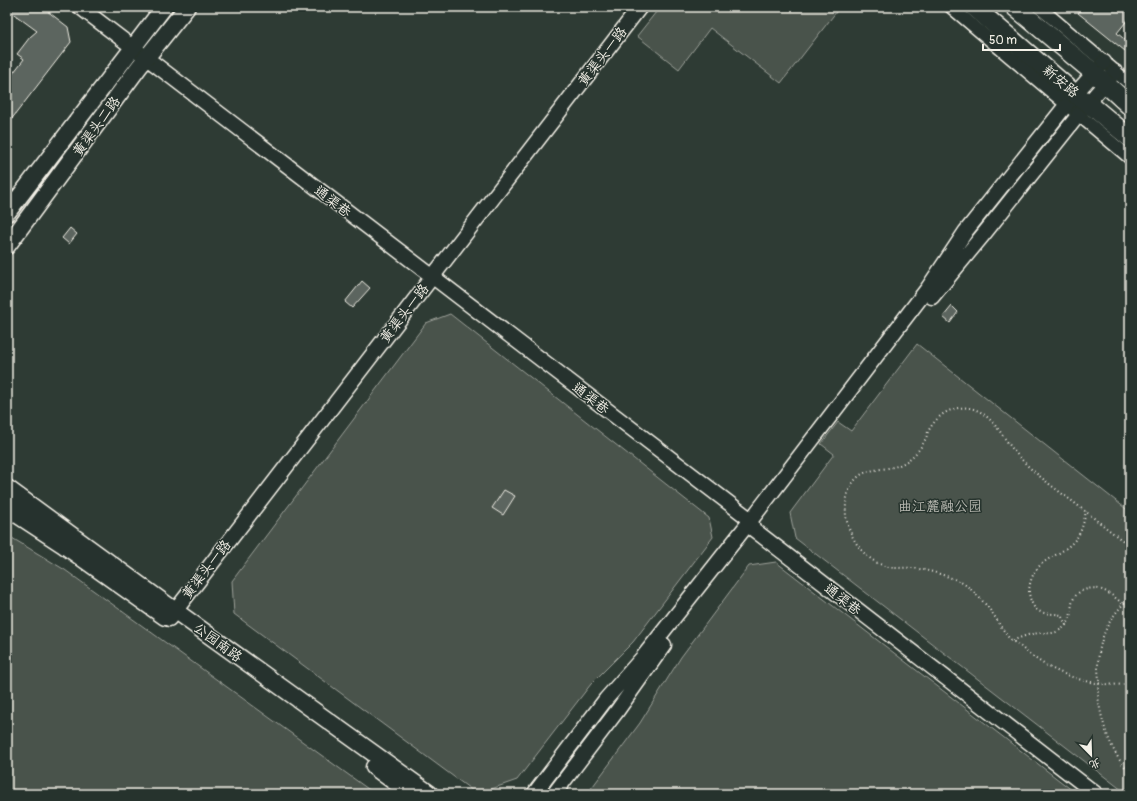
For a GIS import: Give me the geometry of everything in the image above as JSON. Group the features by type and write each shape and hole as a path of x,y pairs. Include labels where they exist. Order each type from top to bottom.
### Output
{"main road":[{"name":"黄渠头二路","path":"7,213 164,7"},
{"name":"黄渠头二路","path":"7,246 146,59 187,7"},
{"name":"新安路","path":"974,7 1077,104 1130,138"},
{"name":"新安路","path":"1015,7 1104,73 1130,106"},
{"name":"公园南路","path":"7,488 63,528 171,615 411,794"},
{"name":"公园南路","path":"7,508 171,615 430,794"}],"street":[{"name":"通渠巷","path":"80,7 432,277 1096,794"},
{"name":"黄渠头一路","path":"171,615 640,7"},
{"path":"951,7 1077,104 1130,158"},
{"path":"1039,7 1104,73 1130,84"},
{"path":"554,794 617,711 752,525 928,288 966,231 1104,73"},
{"path":"534,794 606,699 643,657 752,525"}],"path":[{"path":"1130,544 1122,540 1044,480 1021,459 989,418 976,410 966,408 958,408 948,411 935,422 928,431 927,438 919,450 903,464 889,468 872,470 858,477 850,486 847,501 847,521 855,542 864,552 880,564 890,568 919,569 947,577 966,586 989,608 1010,639 1045,666 1076,678 1099,683 1112,685 1130,684"},
{"path":"1066,625 1061,616 1057,614 1050,614 1036,610 1029,596 1031,579 1044,561 1067,548 1077,538 1084,522 1086,511"},
{"path":"1013,641 1032,634 1049,634 1058,632 1066,625 1071,617 1074,598 1080,591 1090,588 1098,588 1108,592 1123,604"},
{"path":"1130,597 1110,621 1104,634 1099,651 1098,667 1098,700 1103,720 1109,739 1118,758 1130,771"}],"green space":[{"path":"660,7 840,7 781,83 710,28 679,69 637,36"},
{"path":"450,314 709,518 713,537 633,642 591,684 517,780 477,794 234,614 232,581 426,323"},
{"name":"曲江麓融公园","path":"917,344 1130,512 1130,794 1127,794 795,538 790,513 834,454 821,444 838,422 851,431"},
{"path":"7,535 65,570 375,794 7,794"},
{"path":"776,562 1077,794 587,794 640,723 681,657 749,566"}],"building":[{"path":"7,7 42,7 68,27 71,42 7,125 7,81 24,59 17,54 30,37 37,31 7,9"},
{"path":"1083,7 1130,7 1130,17 1117,33 1130,44 1130,55 1078,13"},
{"path":"70,228 77,234 69,244 62,238"},
{"path":"362,281 370,288 352,308 345,302"},
{"path":"952,306 958,312 950,323 943,317"},
{"path":"504,490 515,496 503,515 492,508"}]}
